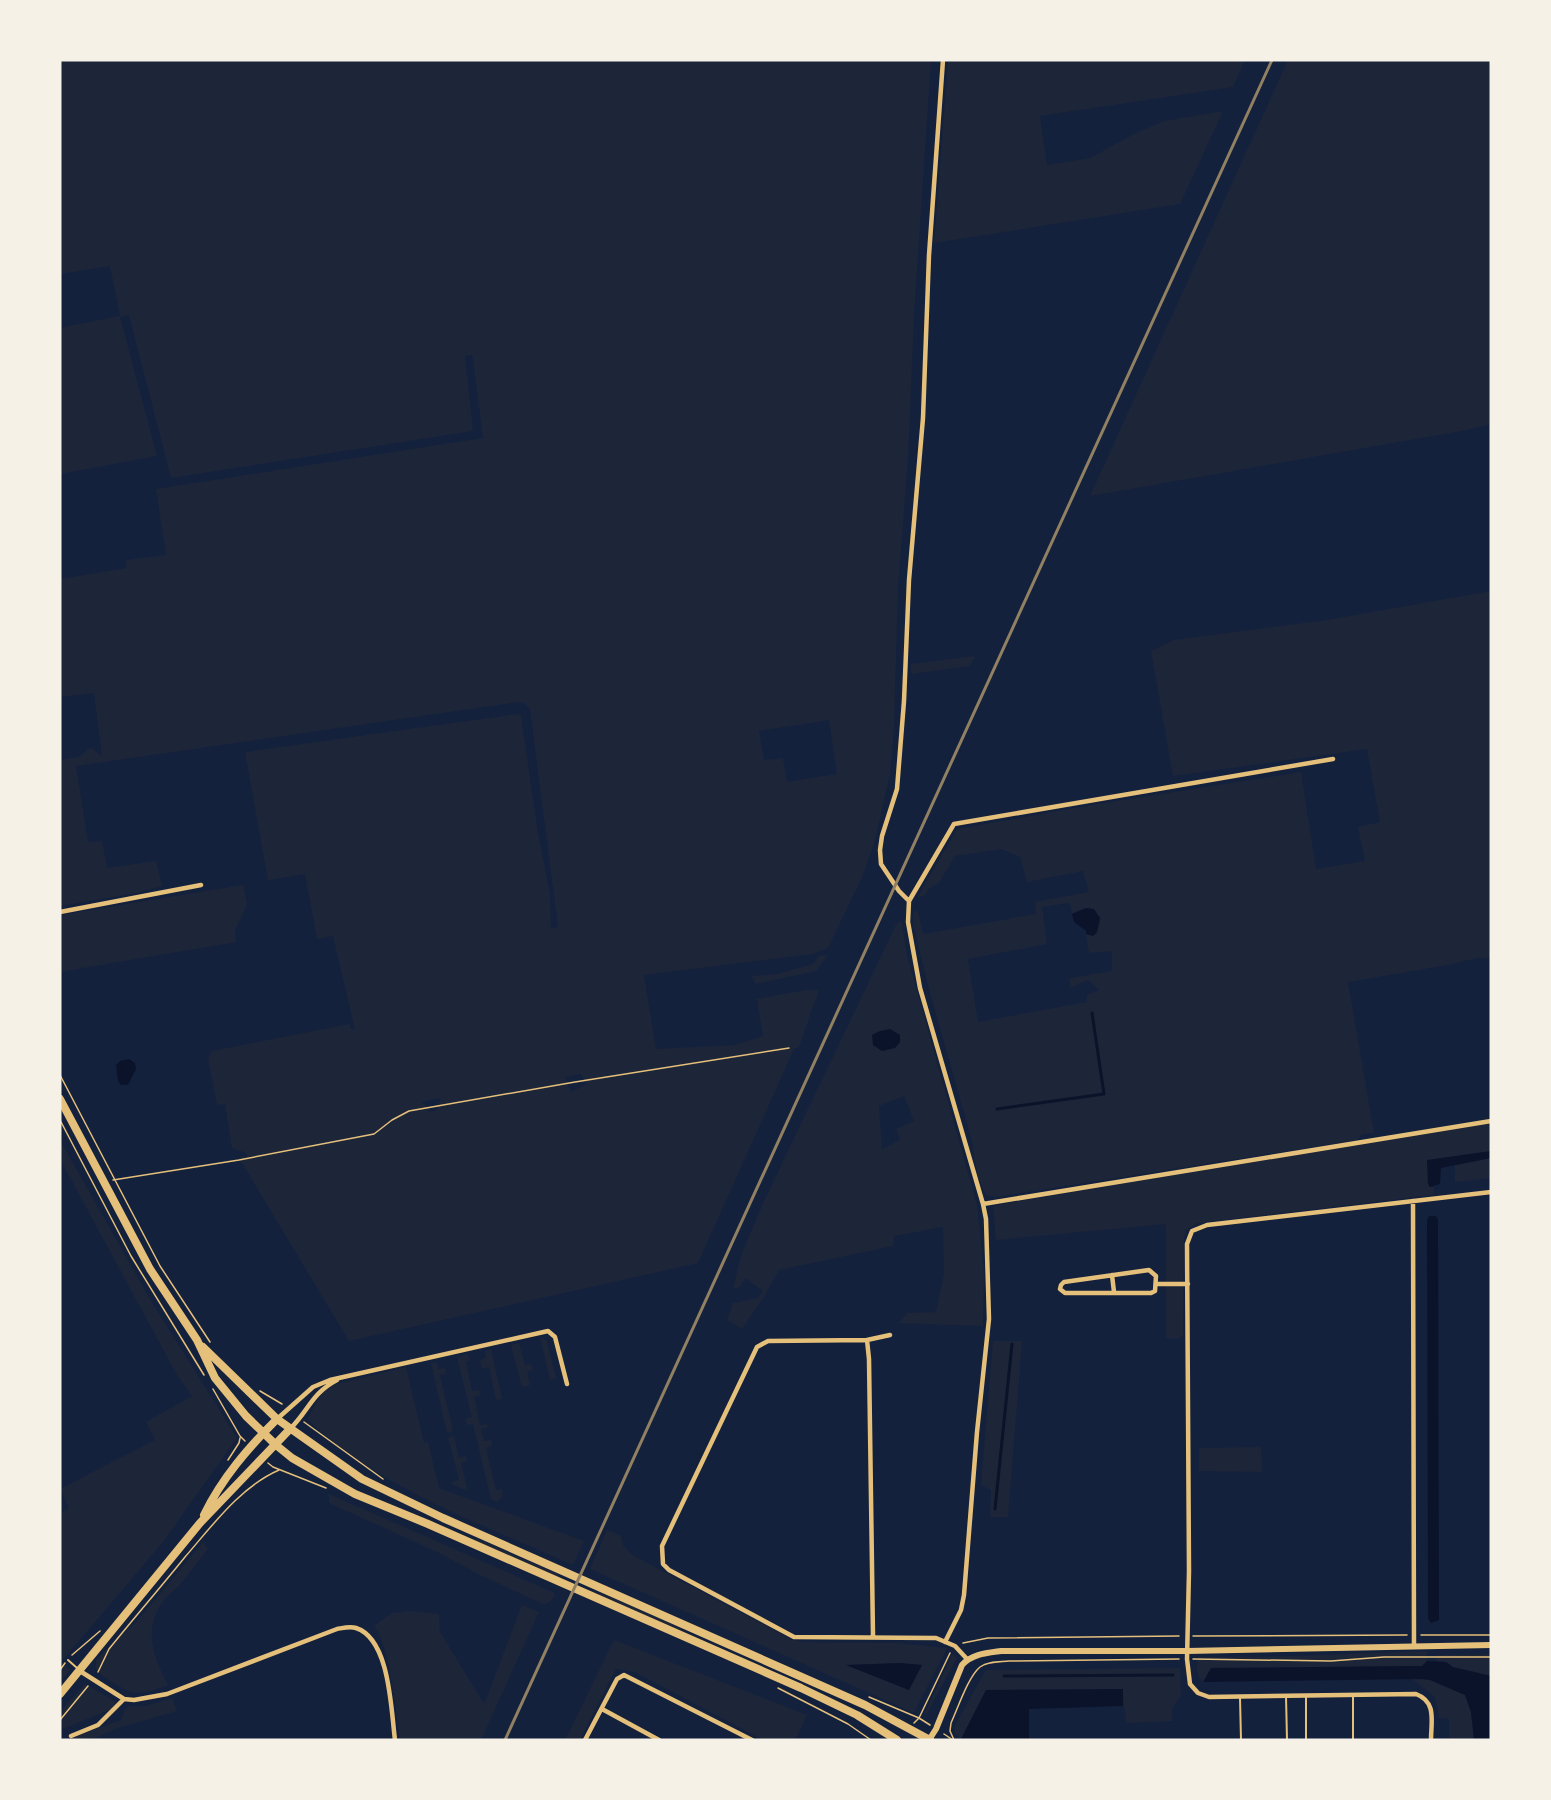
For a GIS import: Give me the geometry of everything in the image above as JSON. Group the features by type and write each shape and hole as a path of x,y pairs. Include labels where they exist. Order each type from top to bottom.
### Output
{"main road":[{"path":"60,1099 150,1269 199,1344 215,1378 262,1434 292,1458 355,1494 439,1528 801,1688 857,1715 897,1740"},
{"path":"199,1344 277,1419 362,1479 554,1568 865,1705 929,1740"},
{"path":"200,1523 214,1494 250,1446 277,1419"},
{"path":"60,1694 200,1523 290,1429"}],"street":[{"path":"909,901 899,891 881,864 880,850 882,836 897,789 904,701 909,580 923,418 929,255 943,60"},
{"path":"945,1642 961,1610 964,1595 989,1319 989,1263 983,1204 920,988 908,922 909,901 954,824 1333,759"},
{"path":"60,912 201,885"},
{"path":"983,1204 1491,1121"},
{"path":"1431,1740 1431,1706 1424,1697 1416,1694 1209,1697 1198,1693 1190,1684 1187,1659 1189,1581 1187,1244 1192,1231 1207,1226 1491,1192"},
{"path":"1413,1202 1414,1647"},
{"path":"1149,1270 1156,1276 1156,1284 1155,1291 1151,1293 1065,1293 1060,1289 1064,1282 1149,1270"},
{"path":"1112,1275 1114,1292"},
{"path":"1156,1284 1188,1284"},
{"path":"277,1419 313,1387 330,1380 548,1331 555,1336 567,1383"},
{"path":"890,1335 867,1340 768,1341 757,1347 662,1546 663,1564 669,1570 794,1637 936,1638 955,1646 968,1659"},
{"path":"867,1340 873,1636"},
{"path":"290,1429 323,1387 340,1378"},
{"path":"80,1671 124,1699 134,1700 167,1694 337,1629 355,1628 370,1637 380,1652 395,1740"},
{"path":"929,1740 936,1729 962,1665 977,1655 1001,1651 1491,1645"},
{"path":"585,1740 617,1679 624,1675 752,1740"},
{"path":"71,1736 98,1725 124,1699"},
{"path":"602,1710 659,1740"}],"lane":[{"path":"68,1660 80,1671"},
{"path":"1353,1695 1353,1740"},
{"path":"1240,1696 1241,1740"},
{"path":"1286,1696 1287,1740"},
{"path":"1306,1696 1306,1740"}],"path":[{"path":"114,1180 239,1160 374,1134 392,1120 409,1111 789,1048"},
{"path":"60,1075 160,1266 212,1345"},
{"path":"256,1389 288,1409"},
{"path":"300,1419 390,1483"},
{"path":"228,1460 239,1443 240,1436"},
{"path":"60,1720 102,1666 109,1649 213,1525 239,1498 268,1475 285,1468 292,1458"},
{"path":"68,1660 103,1629"},
{"path":"954,1740 919,1718 946,1660 955,1646 969,1640 1187,1636 1491,1635"},
{"path":"954,1740 950,1731 951,1723 972,1678 982,1666 993,1662 1187,1659 1331,1661 1384,1657 1491,1657"},
{"path":"60,1670 62,1666"},
{"path":"775,1686 848,1724 871,1740"}],"shaded area":[{"path":"60,60 931,60 914,314 908,458 898,588 894,726 890,774 874,844 862,877 828,948 813,954 644,975 656,1049 735,1045 763,1036 757,999 806,990 819,990 799,1047 794,1049 698,1263 349,1341 239,1158 248,1156 232,1148 225,1104 217,1105 208,1058 212,1051 350,1024 350,1028 355,1030 333,936 317,939 305,874 268,880 245,752 521,715 538,834 550,894 551,928 558,927 530,709 524,703 518,702 76,766 88,842 102,841 107,868 156,861 162,886 136,893 60,906 60,760 79,757 91,747 102,757 94,693 60,697 60,579 126,568 126,560 166,555 156,489 483,438 472,355 465,356 473,431 171,478 129,315 120,317 157,456 60,474 60,328 120,316 110,266 60,274","holes":["829,720 837,774 787,782 783,758 764,760 759,731","581,1074 586,1084 571,1092 565,1077","441,1098 436,1111 427,1112 430,1109 421,1102"]},
{"path":"948,60 1245,60 1233,87 1040,116 1047,165 1090,158 1164,121 1223,111 1180,204 934,243"},
{"path":"1288,60 1491,60 1491,424 1090,496"},
{"path":"1491,591 1491,958 1477,958 1348,982 1374,1133 1362,1134 1357,1140 996,1197 987,1195 975,1164 973,1145 929,989 913,924 913,913 918,910 923,934 1036,914 1035,902 1089,892 1083,871 1027,882 1020,857 1001,849 955,856 939,883 928,889 926,895 917,898 957,829 1301,772 1316,869 1365,861 1358,827 1380,822 1367,749 1173,776 1151,651 1174,640 1327,620","holes":["1070,903 1072,914 1078,910 1091,908 1100,920 1096,935 1086,934 1089,953 1112,951 1112,971 1070,978 1070,988 1088,980 1099,990 1087,995 1087,1002 978,1022 968,959 1047,944 1042,907"]},
{"path":"975,656 970,666 911,674 911,664"},
{"path":"243,885 247,905 235,931 236,942 60,972 60,915"},
{"path":"1086,908 1094,909 1100,918 1097,932 1093,936 1086,934 1086,931 1074,922 1072,914"},
{"path":"901,920 908,959 977,1205 984,1272 983,1326 899,1323 907,1313 936,1312 944,1274 943,1227 894,1236 893,1246 779,1270 742,1329 727,1320 733,1303 758,1298 763,1291 745,1278 740,1287 733,1289 741,1255 764,1201 896,925","holes":["890,1029 900,1035 900,1042 884,1051 873,1045","904,1096 914,1121 896,1129 900,1140 882,1149 879,1106"]},
{"path":"828,955 816,971 755,984 752,976 777,974 813,964 819,956"},
{"path":"890,1029 900,1035 900,1042 895,1048 882,1051 873,1045 872,1035"},
{"path":"129,1059 135,1063 136,1069 128,1085 121,1085 118,1081 116,1065 120,1061"},
{"path":"1491,1122 1491,1151 1427,1161 1430,1186 1434,1187 1433,1195 1198,1223 1186,1230 1183,1336 1177,1339 1166,1338 1166,1224 996,1240 993,1207 997,1205"},
{"path":"60,1140 151,1301 237,1438 163,1542 62,1661 70,1670 60,1682 60,1513 69,1508 60,1489 155,1440 146,1422 192,1396 177,1375 60,1159"},
{"path":"1491,1151 1491,1158 1441,1168 1440,1184 1430,1187 1428,1184 1427,1160"},
{"path":"1491,1158 1491,1178 1455,1182 1455,1165"},
{"path":"1429,1216 1436,1216 1438,1220 1439,1620 1431,1623 1428,1618 1427,1220"},
{"path":"540,1337 547,1341 556,1378 550,1380"},
{"path":"993,1341 1022,1341 1008,1517 990,1517 991,1490 981,1485"},
{"path":"519,1343 525,1365 531,1364 533,1370 527,1372 530,1385 522,1387 511,1345"},
{"path":"491,1349 502,1399 496,1400 489,1367 482,1369 480,1360 486,1358 485,1351"},
{"path":"468,1354 470,1360 466,1362 472,1391 479,1390 480,1395 474,1397 480,1425 487,1424 488,1427 481,1429 484,1441 491,1440 492,1446 486,1448 496,1490 502,1489 503,1496 498,1502 492,1500 490,1495 473,1424 467,1425 465,1419 472,1417 457,1357"},
{"path":"437,1362 438,1369 445,1368 446,1374 440,1375 453,1431 447,1433 431,1363"},
{"path":"406,1367 424,1443 428,1442 439,1488 584,1541 573,1565 433,1503 399,1485 335,1443 307,1419 325,1388"},
{"path":"454,1436 459,1458 466,1456 467,1461 461,1463 468,1491 453,1485 452,1482 459,1480 448,1438"},
{"path":"1261,1447 1262,1472 1199,1471 1199,1448"},
{"path":"329,1494 555,1593 553,1598 543,1604 480,1575 439,1553 329,1503"},
{"path":"607,1530 621,1536 623,1545 632,1555 793,1640 895,1643 947,1648 914,1713 590,1569","holes":["900,1663 922,1665 908,1690 847,1665"]},
{"path":"476,1538 558,1574 557,1576 475,1541"},
{"path":"203,1542 208,1549 179,1586 165,1599 154,1620 152,1642 154,1652 168,1685 146,1692 132,1692 100,1674 96,1669 96,1659 138,1620"},
{"path":"599,1592 682,1628 680,1630 598,1595"},
{"path":"522,1605 539,1612 481,1740 400,1740 388,1664 380,1636 374,1626 392,1613 409,1611 439,1614 440,1632 485,1702"},
{"path":"614,1640 807,1715 795,1740 763,1740 635,1672 616,1669 580,1740 565,1740"},
{"path":"1427,1651 1427,1661 1422,1666 1212,1668 1203,1682 1197,1667 1198,1657"},
{"path":"952,1654 957,1658 926,1715 925,1713"},
{"path":"1491,1654 1491,1676 1437,1661 1437,1655"},
{"path":"1427,1661 1446,1662 1453,1667 1491,1676 1491,1740 1474,1740 1471,1712 1465,1695 1430,1680 1203,1682 1211,1668 1422,1666"},
{"path":"900,1663 922,1665 909,1690 846,1665"},
{"path":"1180,1668 1181,1695 1172,1709 1172,1721 1126,1723 1122,1689 986,1690 961,1739 954,1734 955,1725 986,1670"},
{"path":"1412,1679 1430,1680 1465,1695 1471,1712 1474,1740 1449,1740 1449,1719 1439,1718 1435,1697"},
{"path":"85,1684 116,1702 112,1709 60,1730 60,1712"},
{"path":"1123,1689 1123,1706 1029,1709 1029,1740 961,1739 986,1690"},
{"path":"172,1698 177,1711 118,1728 91,1740 66,1740 121,1720 125,1709 129,1706 145,1706"}],"waterway":[{"path":"997,1109 1104,1094 1092,1013"},
{"path":"995,1509 1012,1344"},
{"path":"1004,1676 1173,1675"}],"railway":[{"path":"505,1740 1272,60"}]}
